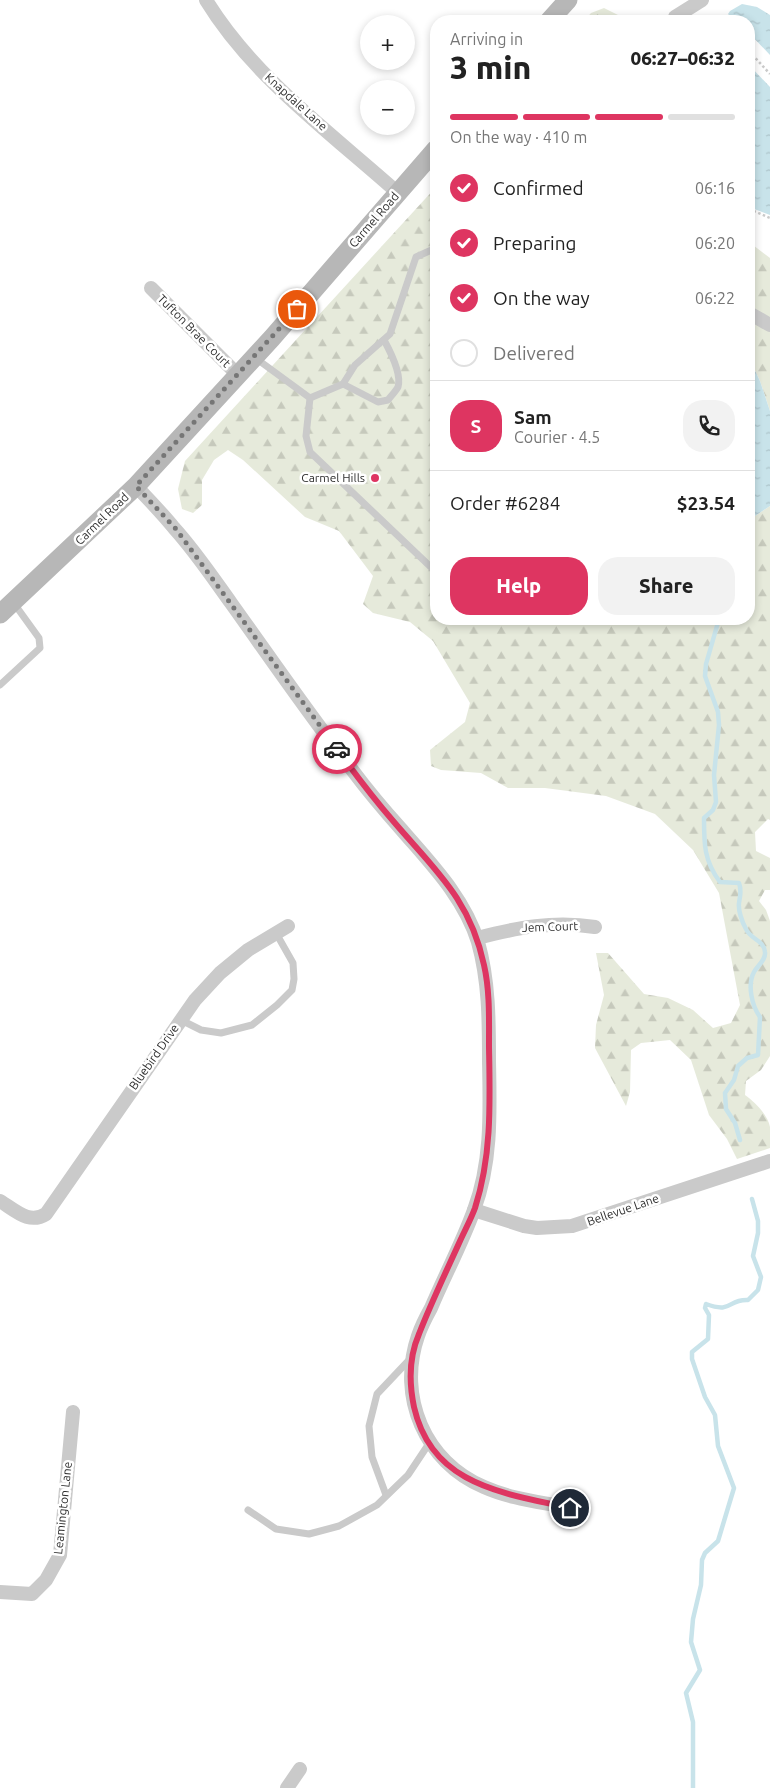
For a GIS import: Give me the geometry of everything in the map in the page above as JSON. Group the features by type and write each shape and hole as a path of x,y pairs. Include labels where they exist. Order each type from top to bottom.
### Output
{"main road":[{"path":"554,15 568,0"},
{"name":"Carmel Road","path":"6,608 136,486 238,375 430,156"}],"street":[{"name":"Knapdale Lane","path":"206,0 234,41 268,78 398,193"},
{"path":"678,15 702,0"},
{"name":"Tufton Brae Court","path":"151,288 238,375"},
{"path":"755,317 770,326"},
{"path":"136,486 181,536 356,775 442,876 466,912 477,938 485,973 489,1007 489,1142 485,1169 474,1210 418,1337 413,1356 411,1392 416,1414 424,1433 436,1452 451,1468 463,1477 486,1488 513,1497 570,1508"},
{"name":"Jem Court","path":"477,938 530,926 553,924 595,927"},
{"name":"Bluebird Drive","path":"0,1201 22,1215 31,1218 40,1218 46,1214 195,1000 220,973 248,950 282,930"},
{"name":"Bellevue Lane","path":"474,1210 524,1226 537,1228 572,1226 770,1162"},
{"name":"Leamington Lane","path":"0,1592 32,1594 46,1580 60,1555 72,1412"},
{"path":"287,1788 300,1769"}],"lane":[{"path":"310,398 343,384 356,365 390,334 416,257 430,251"},
{"path":"343,384 378,402 388,400 398,386 398,373 384,340"},
{"path":"254,357 310,398"},
{"path":"310,398 306,436 310,452 430,566"},
{"path":"0,686 40,648 41,643 39,638 6,608"},
{"path":"180,1019 201,1030 221,1033 252,1025 277,1005 292,990 294,979 293,963 282,930"},
{"path":"386,1495 372,1457 369,1426 377,1394 413,1356"},
{"path":"248,1510 276,1529 309,1534 339,1526 377,1504 408,1475 430,1442"}],"path":[{"path":"755,58 770,74"},
{"path":"755,212 770,218"}],"green space":[{"path":"604,8 618,15 589,15"},
{"path":"430,194 430,625 755,625 755,516 770,506 770,820 768,819 755,832 756,851 770,858 770,890 765,890 759,901 766,910 770,921 770,1056 761,1070 746,1081 745,1095 757,1105 769,1122 770,1148 737,1159 727,1139 709,1115 691,1060 670,1040 641,1043 631,1050 630,1092 626,1106 595,1048 596,1025 604,995 596,953 608,953 644,994 668,998 693,1010 713,1028 731,1023 740,1005 719,893 693,850 655,814 606,796 545,788 508,788 481,773 441,770 431,766 430,750 465,722 470,703 433,641 410,622 373,613 363,604 373,576 339,531 305,517 243,460 228,450 214,460 202,480 202,505 193,513 182,509 178,489 185,461"},
{"path":"755,247 770,258 770,411 755,371"}],"water":[{"path":"742,4 757,7 770,15 770,55 755,39 755,15 729,15 730,11"},
{"path":"755,71 770,87 770,215 755,209"},
{"path":"755,371 770,411 770,506 755,516"}],"waterway":[{"path":"717,625 706,664 705,676 718,712 719,725 714,775 716,802 713,810 704,818 706,852 711,867 720,882 739,883 741,891 739,906 742,920 748,932 760,942 765,952 763,960 754,972 751,983 753,1001 760,1017 758,1055 747,1058 738,1066 734,1080 725,1093 726,1109 735,1123 740,1140"},
{"path":"693,1788 693,1722 686,1693 700,1670 691,1642 693,1619 701,1585 702,1560 705,1553 718,1541 734,1488 718,1446 715,1415 705,1397 692,1359 692,1352 708,1339 709,1315 705,1308 706,1304 715,1307 726,1307 741,1300 748,1300 758,1290 761,1277 753,1256 758,1233 758,1221 752,1199"}],"way so far":[{"path":"297,309 136,486 176,529 337,749"}],"place":[{"name":"Carmel Hills","path":"375,478"}],"route":[{"path":"337,749 394,821 455,893 466,912 477,938 484,963 489,1007 489,1142 483,1178 474,1210 418,1337 412,1362 411,1377 411,1392 416,1414 424,1433 436,1452 451,1468 463,1477 486,1488 513,1497 570,1508"}]}
